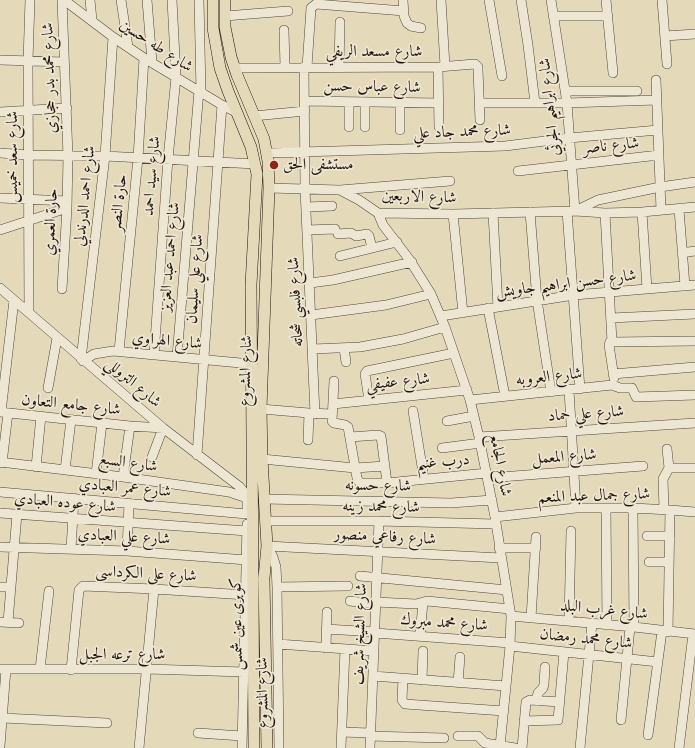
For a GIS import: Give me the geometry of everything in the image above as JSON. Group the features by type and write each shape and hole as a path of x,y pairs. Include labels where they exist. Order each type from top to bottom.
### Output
{"main road":[{"name":"شارع المشروع","path":"213,0 212,28 223,80 251,147 257,174 250,285 251,364 249,499"},
{"name":"شارع المشروع","path":"225,0 228,47 234,68 264,139 267,154 269,188 261,409 267,546"},
{"name":"كوبرى عين شمس","path":"249,499 254,748"},
{"name":"كوبرى عين شمس","path":"267,546 264,578 267,748"}],"street":[{"name":"شارع سعد خميس","path":"29,313 28,61 30,0"},
{"name":"شارع طه حسين","path":"63,0 148,60 236,112"},
{"name":"شارع محمد بدر حجازي","path":"63,0 68,156"},
{"path":"90,0 92,20"},
{"path":"121,0 128,47"},
{"name":"حارة النصر","path":"119,351 148,60 147,0"},
{"name":"شارع سيد احمد","path":"154,355 168,159 176,77 172,0"},
{"name":"شارع احمد عبد العزيز","path":"177,357 200,91 198,0"},
{"path":"403,0 404,16 407,23 411,26 421,28"},
{"path":"439,127 438,103 442,67 441,0"},
{"path":"489,0 502,76"},
{"path":"521,0 535,103"},
{"name":"شارع ابراهيم الجرئي","path":"551,0 567,103 571,166 574,295 580,389"},
{"path":"606,0 613,73"},
{"path":"662,0 667,64"},
{"name":"شارع فلبسي شحاته","path":"308,440 312,414 313,349 305,189 304,101 312,8 313,5 318,3 404,11"},
{"path":"225,16 288,11"},
{"path":"553,16 608,16"},
{"path":"339,67 340,22"},
{"path":"284,30 285,67"},
{"path":"665,36 695,34"},
{"name":"شارع احمد الدرندلي","path":"82,360 105,156 113,36"},
{"path":"0,60 64,62"},
{"name":"شارع مسعد الريفي","path":"234,68 442,67 472,64 477,65 480,103"},
{"path":"656,80 661,210"},
{"path":"565,91 636,91"},
{"path":"480,120 480,103 567,103 657,100"},
{"name":"شارع عباس حسن","path":"304,101 438,103"},
{"path":"349,102 349,128"},
{"path":"365,102 365,127"},
{"path":"400,102 400,130"},
{"name":"شارع علي سليمان","path":"197,455 222,105"},
{"path":"0,112 67,108"},
{"path":"254,116 305,111"},
{"name":"شارع محمد جاد علي","path":"267,154 505,146 569,138 658,130"},
{"path":"0,153 105,156 255,164"},
{"name":"حارة العمري","path":"62,289 68,156"},
{"name":"شارع ناصر","path":"518,171 659,156"},
{"path":"340,190 450,182"},
{"name":"شارع الاربعين","path":"571,211 598,200 660,187 695,182"},
{"name":"شارع الاربعين","path":"269,188 340,190 359,200 378,213 453,214 571,211 605,213 642,212 695,207"},
{"path":"0,198 67,204"},
{"path":"0,230 67,204"},
{"path":"306,207 332,206"},
{"path":"680,209 685,286"},
{"path":"530,212 537,300 551,392"},
{"path":"642,212 647,289"},
{"name":"شارع الجامع","path":"378,213 383,225 412,262 431,294 441,316 467,390 480,440 492,500 510,613 510,644 500,746"},
{"path":"493,213 498,307"},
{"path":"605,213 612,342 610,342 609,345 615,386"},
{"path":"453,214 463,313"},
{"path":"307,230 336,231 352,233 356,236 367,234 369,236 372,248"},
{"path":"340,256 397,242"},
{"path":"682,252 695,251"},
{"path":"310,283 332,280 412,262"},
{"name":"شارع حسن ابراهيم جاويش","path":"441,316 574,295 695,285"},
{"name":"شارع التروللي","path":"0,288 163,428 240,487 249,499"},
{"path":"311,315 386,305 431,294"},
{"path":"1,462 4,350 14,300"},
{"path":"488,308 505,396"},
{"path":"611,318 695,314"},
{"path":"313,349 360,347 403,340 445,327"},
{"path":"48,388 57,338"},
{"path":"612,342 695,341"},
{"path":"344,348 346,362"},
{"name":"شارع الهراوي","path":"82,360 100,352 119,351 251,364"},
{"path":"369,400 365,374 367,371 454,353"},
{"path":"614,374 695,367"},
{"path":"334,382 332,404 333,422 348,427 355,468"},
{"name":"شارع العروبه","path":"470,400 615,386 620,388 630,387 633,389 636,397 695,395"},
{"name":"شارع عفيفي","path":"332,404 467,390"},
{"path":"569,390 576,508"},
{"path":"261,409 312,414 332,414"},
{"path":"413,411 424,479"},
{"name":"شارع جامع التعاون","path":"3,412 130,426 163,428"},
{"path":"36,467 41,416"},
{"path":"447,421 474,416"},
{"path":"65,470 71,420"},
{"path":"96,474 102,423"},
{"name":"شارع علي حماد","path":"442,448 480,440 571,430 695,423"},
{"path":"123,477 130,426"},
{"path":"152,457 163,428"},
{"path":"350,438 381,436 387,483"},
{"path":"648,735 658,662 665,632 670,536 663,479 669,468 667,449"},
{"path":"262,459 355,468 385,466"},
{"name":"شارع السبع","path":"1,462 228,492 249,499"},
{"name":"شارع المعمل","path":"487,476 643,466"},
{"name":"درب غنيم","path":"355,468 357,478 362,483 387,483 424,479 487,476"},
{"path":"669,468 695,468"},
{"name":"شارع عمر العبادي","path":"0,492 248,514"},
{"path":"71,549 74,498"},
{"name":"شارع المشروع","path":"242,748 246,595 249,558 247,531 249,499"},
{"name":"شارع حسونه","path":"264,499 451,503 492,500"},
{"path":"126,551 129,503"},
{"name":"شارع جمال عبد المنعم","path":"495,520 576,508 633,508 695,512"},
{"path":"606,508 607,625"},
{"path":"621,720 627,658 632,627 633,508"},
{"name":"شارع عوده العبادي","path":"0,513 247,531"},
{"path":"17,514 11,587 4,622 19,623"},
{"name":"شارع محمد زينه","path":"266,521 495,520"},
{"name":"شارع الشيخ شريف","path":"370,748 379,521"},
{"path":"569,621 571,531"},
{"path":"647,536 670,536"},
{"path":"531,618 536,537"},
{"name":"شارع المشروع","path":"267,546 276,567 279,748"},
{"name":"شارع رفاعي منصور","path":"267,546 501,558"},
{"name":"شارع علي العبادي","path":"0,547 126,551 249,558"},
{"path":"500,548 536,548"},
{"path":"649,562 669,562"},
{"path":"360,576 507,590"},
{"name":"شارع على الكرداسى","path":"71,670 79,590 85,585 246,595"},
{"path":"277,586 348,586"},
{"path":"0,587 11,587"},
{"path":"140,748 154,589"},
{"path":"40,669 49,591"},
{"name":"شارع غرب البلد","path":"350,601 416,604 428,601 510,613 531,618 694,634"},
{"path":"420,636 423,602"},
{"path":"326,648 327,612"},
{"path":"580,748 592,623"},
{"name":"شارع محمد مبروك","path":"326,629 510,644"},
{"path":"679,748 694,634"},
{"path":"278,644 374,651"},
{"name":"شارع محمد رمضان","path":"510,644 564,652 658,662"},
{"path":"341,748 345,649"},
{"path":"422,680 423,651"},
{"path":"524,721 556,721 558,719 564,652"},
{"path":"458,683 460,657"},
{"path":"536,701 538,693 543,688 546,667"},
{"name":"شارع ترعه الجبل","path":"3,669 71,670 147,668 244,672"},
{"path":"0,746 3,669"},
{"path":"373,676 506,686"},
{"path":"402,678 402,700 405,704 504,711"},
{"path":"522,748 526,704 529,700 560,702"},
{"path":"685,702 695,704"},
{"path":"2,718 107,723"},
{"path":"342,732 370,735 444,738"},
{"name":"شارع المشروع","path":"198,733 242,736"},
{"path":"458,736 478,736 485,743 515,748"}],"place":[{"name":"مستشفى الحق","path":"274,165"}]}
